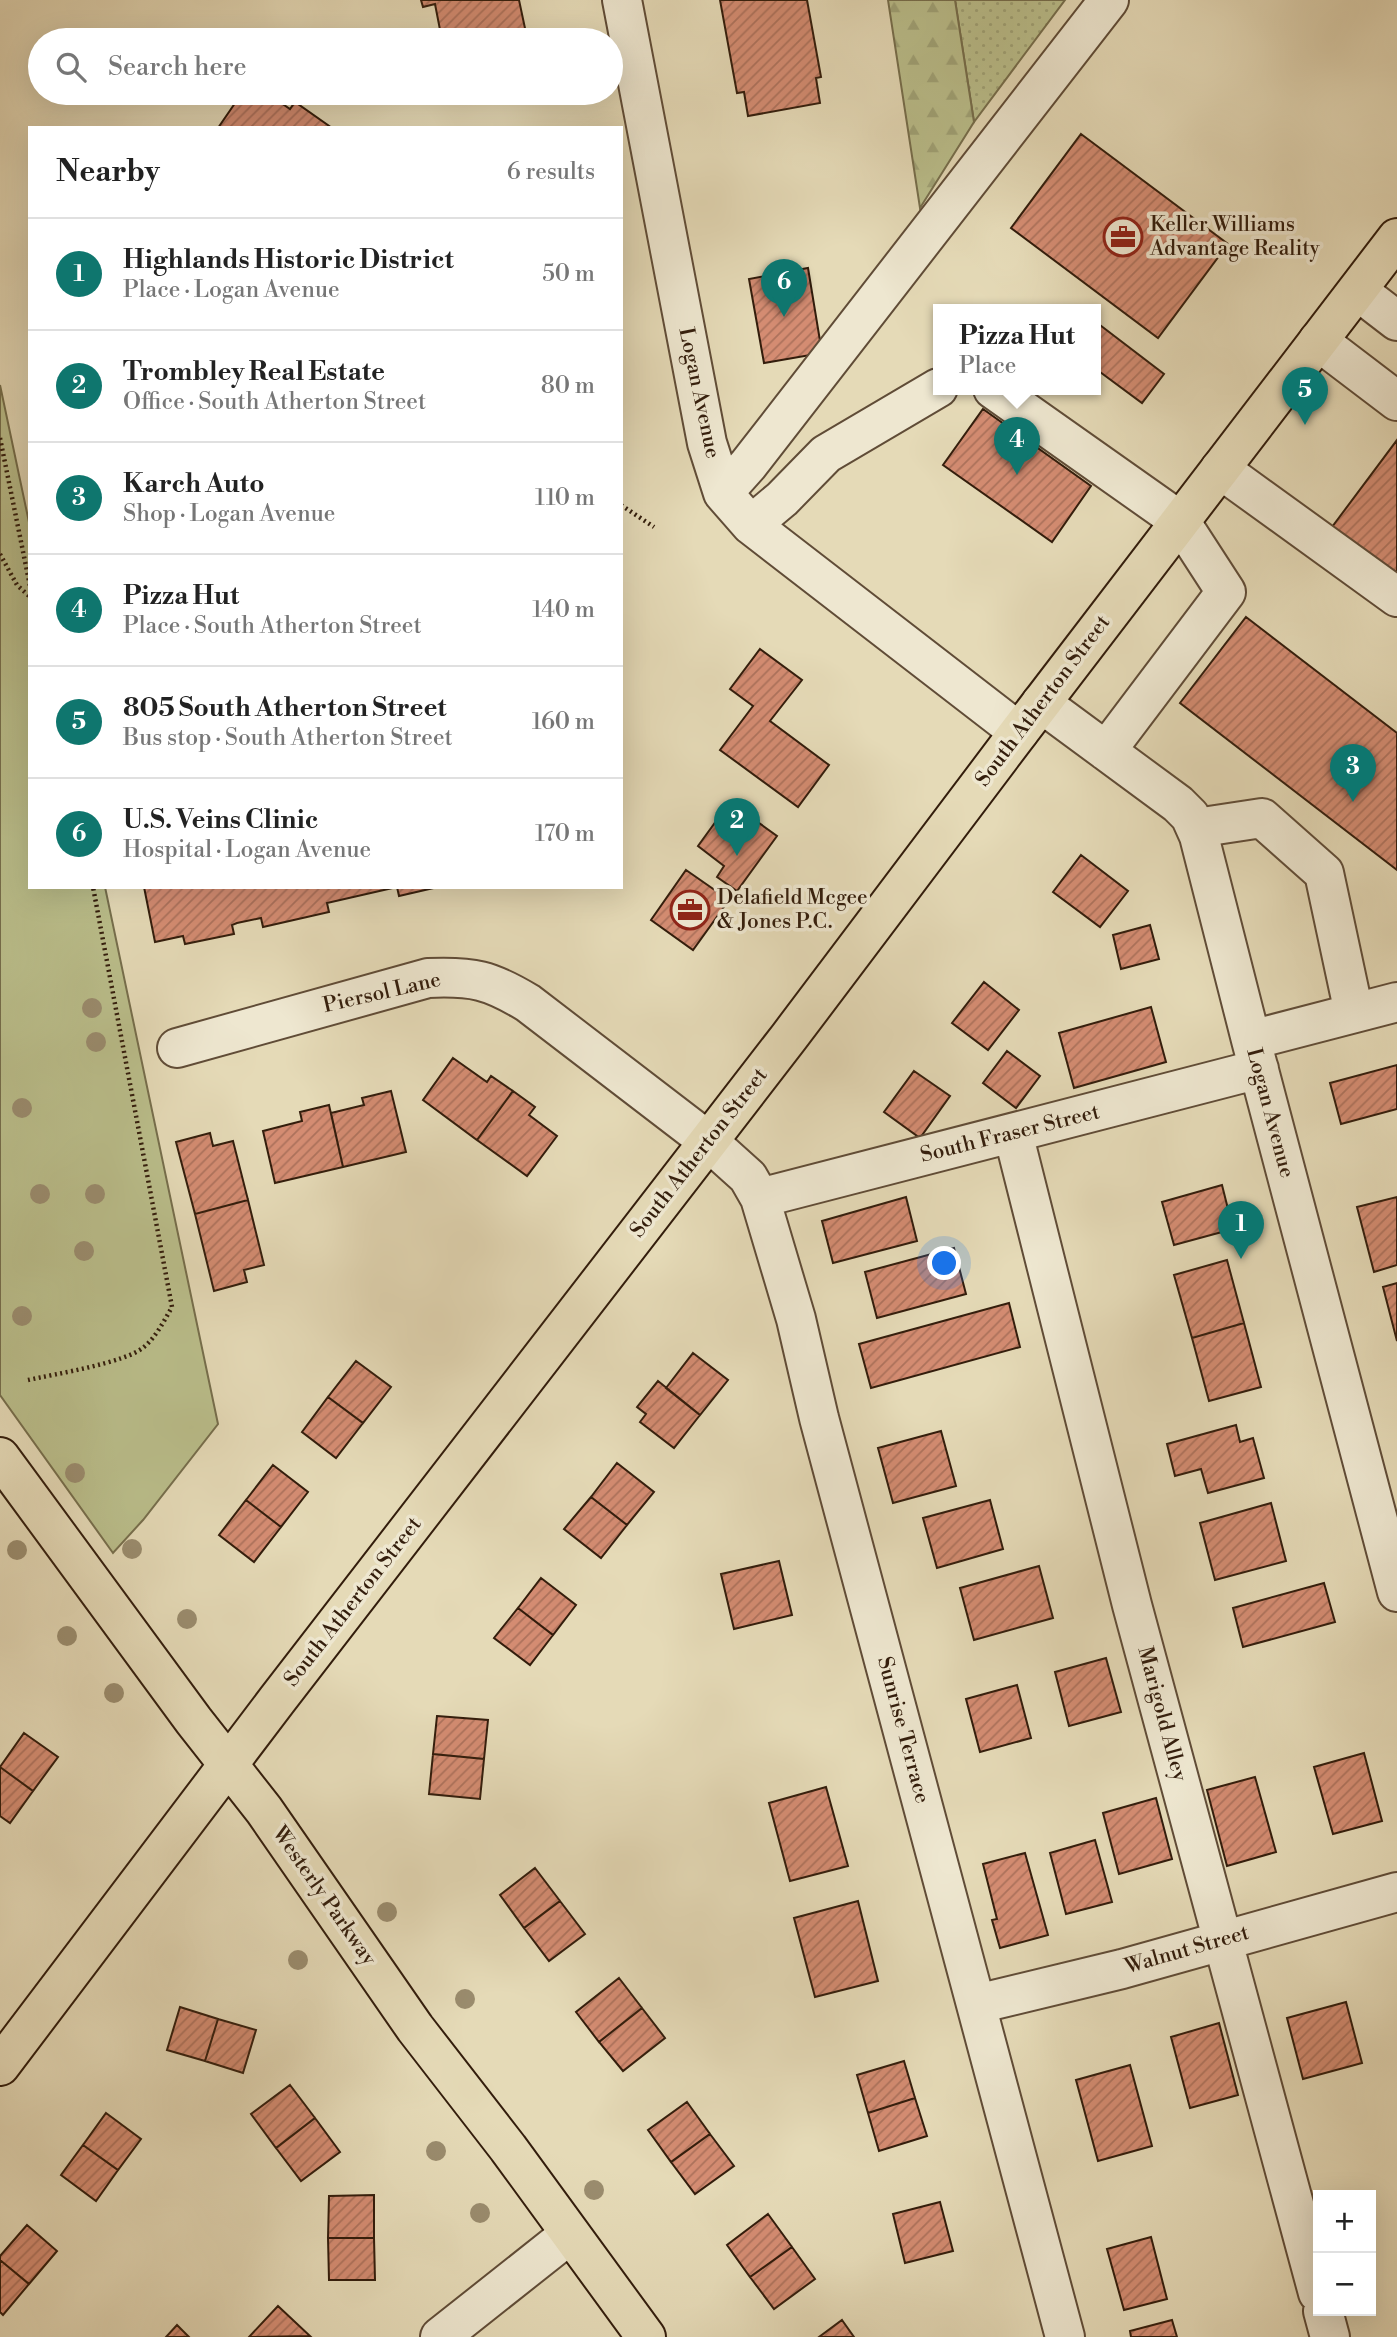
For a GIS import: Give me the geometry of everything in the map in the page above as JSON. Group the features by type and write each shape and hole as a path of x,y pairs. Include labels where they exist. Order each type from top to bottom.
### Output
{"main road":[{"name":"South Atherton Street","path":"0,2066 1397,238"},
{"name":"Westerly Parkway","path":"0,1457 228,1766 264,1810 415,2028 508,2148 646,2337"}],"street":[{"name":"Logan Avenue","path":"622,0 707,443 723,493 751,525 1030,717 1106,751 1178,804 1190,816 1196,828 1397,1592"},
{"path":"723,493 748,465 1109,0"},
{"path":"1358,291 1397,321"},
{"path":"1318,341 1397,401"},
{"path":"751,525 782,499 826,454 933,391"},
{"path":"1002,395 1180,521 1226,592 1106,751"},
{"path":"1220,469 1397,597"},
{"path":"1196,828 1262,818 1324,873 1354,1013"},
{"name":"Piersol Lane","path":"177,1048 428,978 459,977 485,981 528,1003 708,1141"},
{"name":"South Fraser Street","path":"760,1198 1013,1133 1255,1055 1354,1013 1397,1002"},
{"name":"Marigold Alley","path":"1013,1133 1132,1605 1313,2273"},
{"name":"Sunrise Terrace","path":"708,1141 748,1177 760,1198 796,1319 819,1418 1065,2337"},
{"name":"Walnut Street","path":"977,2004 1122,1969 1397,1892"},
{"path":"440,2337 570,2234"},
{"path":"1324,2316 1330,2337"}],"path":[{"path":"0,438 28,576"},
{"path":"623,506 654,527"},
{"path":"0,554 17,584 28,595"},
{"path":"28,1380 134,1354 151,1340 172,1307 93,889"}],"green space":[{"path":"888,0 955,0 974,122 920,208"},
{"path":"955,0 1065,0 974,122"},
{"path":"0,385 28,518 28,889 105,889 218,1424 143,1520 113,1553 0,1395"}],"building":[{"path":"421,0 519,0 525,28 440,28 435,4 423,7"},
{"path":"720,0 807,0 821,77 816,78 820,103 748,116 744,92 737,93"},
{"path":"234,105 284,105 290,109 293,105 299,105 329,126 219,126"},
{"path":"1081,134 1228,244 1158,338 1011,228"},
{"path":"808,268 822,353 764,363 749,279"},
{"path":"1101,326 1164,374 1142,403 1101,373"},
{"path":"983,409 1091,486 1052,542 943,465"},
{"path":"1397,440 1397,582 1329,531"},
{"path":"1246,617 1397,733 1397,870 1180,703"},
{"path":"760,649 802,680 770,721 829,765 798,807 720,750 753,706 730,689"},
{"path":"730,802 777,836 737,891 717,877 724,866 698,846"},
{"path":"1081,855 1128,891 1100,927 1053,892"},
{"name":"Delafield Mcgee & Jones P.C.","path":"686,870 729,900 693,950 651,920"},
{"path":"144,889 388,889 327,903 329,912 263,927 261,918 237,923 232,925 234,934 185,944 183,936 155,942"},
{"path":"397,889 429,889 399,896"},
{"path":"1150,925 1159,959 1121,969 1113,935"},
{"path":"984,982 1019,1010 988,1050 952,1023"},
{"path":"1151,1007 1166,1062 1074,1088 1059,1033"},
{"path":"1007,1051 1040,1076 1016,1108 983,1083"},
{"path":"453,1058 487,1082 491,1076 513,1091 477,1140 423,1100"},
{"path":"1397,1065 1397,1109 1341,1124 1330,1083"},
{"path":"914,1071 950,1096 920,1138 884,1112"},
{"path":"391,1091 406,1152 343,1167 331,1113 364,1105 362,1098"},
{"path":"513,1091 535,1107 529,1115 557,1136 527,1176 477,1140"},
{"path":"329,1105 343,1167 275,1183 263,1131 302,1121 300,1112"},
{"path":"210,1133 213,1146 233,1141 248,1200 195,1214 176,1142"},
{"path":"1222,1185 1233,1229 1174,1245 1162,1202"},
{"path":"906,1197 917,1241 833,1263 822,1221"},
{"path":"1397,1197 1397,1265 1374,1272 1357,1207"},
{"path":"248,1200 264,1265 244,1270 247,1282 214,1291 195,1214"},
{"path":"954,1248 966,1294 877,1318 865,1272"},
{"path":"1227,1260 1244,1323 1192,1338 1174,1275"},
{"path":"1397,1283 1397,1341 1383,1287"},
{"path":"1009,1303 1020,1347 871,1388 859,1344"},
{"path":"1244,1323 1261,1387 1209,1401 1192,1338"},
{"path":"693,1353 728,1380 700,1415 666,1388"},
{"path":"356,1361 391,1387 363,1423 328,1397"},
{"path":"658,1381 700,1415 674,1448 640,1422 646,1414 637,1407"},
{"path":"328,1397 363,1423 336,1458 302,1432"},
{"path":"1236,1425 1240,1442 1253,1438 1264,1478 1208,1493 1201,1469 1175,1476 1167,1444"},
{"path":"941,1431 956,1486 893,1503 878,1448"},
{"path":"617,1463 654,1492 627,1525 591,1497"},
{"path":"273,1465 308,1492 281,1527 246,1500"},
{"path":"591,1497 627,1525 601,1558 564,1529"},
{"path":"246,1500 281,1527 254,1562 219,1535"},
{"path":"990,1500 1003,1549 937,1568 923,1518"},
{"path":"1271,1503 1286,1561 1215,1580 1200,1523"},
{"path":"779,1561 792,1615 734,1629 721,1574"},
{"path":"1039,1566 1053,1618 974,1640 960,1588"},
{"path":"541,1578 576,1605 553,1635 518,1608"},
{"path":"1324,1583 1335,1622 1243,1647 1233,1608"},
{"path":"518,1608 553,1635 530,1665 494,1638"},
{"path":"1106,1658 1121,1712 1069,1726 1055,1672"},
{"path":"1017,1685 1031,1738 980,1752 966,1699"},
{"path":"437,1716 488,1720 484,1759 433,1754"},
{"path":"24,1733 58,1757 33,1791 0,1767"},
{"path":"1364,1753 1382,1821 1333,1834 1314,1767"},
{"path":"433,1754 484,1759 480,1799 429,1794"},
{"path":"0,1767 33,1791 10,1823 0,1816"},
{"path":"1255,1777 1276,1852 1227,1866 1207,1790"},
{"path":"826,1787 848,1866 790,1881 769,1803"},
{"path":"1156,1798 1172,1859 1119,1874 1103,1813"},
{"path":"1095,1840 1112,1902 1066,1914 1050,1853"},
{"path":"1025,1853 1048,1935 1000,1948 992,1920 997,1919 983,1864"},
{"path":"535,1868 560,1901 524,1928 500,1895"},
{"path":"560,1901 585,1934 549,1961 524,1928"},
{"path":"858,1901 878,1981 815,1997 794,1918"},
{"path":"619,1978 642,2008 599,2042 576,2012"},
{"path":"1346,2002 1362,2063 1303,2079 1287,2018"},
{"path":"180,2007 218,2019 205,2061 167,2050"},
{"path":"642,2008 665,2038 623,2071 599,2042"},
{"path":"218,2019 256,2030 243,2073 205,2061"},
{"path":"1219,2023 1238,2095 1190,2108 1171,2037"},
{"path":"904,2061 915,2098 868,2113 857,2075"},
{"path":"1130,2065 1152,2146 1098,2161 1076,2080"},
{"path":"290,2085 315,2118 276,2148 251,2114"},
{"path":"915,2098 927,2136 879,2151 868,2113"},
{"path":"687,2102 710,2134 671,2162 648,2130"},
{"path":"106,2113 141,2139 118,2170 83,2145"},
{"path":"315,2118 340,2152 301,2181 276,2148"},
{"path":"710,2134 734,2166 695,2194 671,2162"},
{"path":"83,2145 118,2170 96,2201 61,2175"},
{"path":"374,2195 374,2238 328,2238 329,2196"},
{"path":"940,2202 953,2251 905,2263 893,2214"},
{"path":"768,2214 792,2247 750,2277 727,2245"},
{"path":"27,2225 57,2251 29,2284 0,2260 0,2256"},
{"path":"1151,2237 1167,2299 1124,2310 1107,2249"},
{"path":"328,2238 374,2238 375,2280 329,2280"},
{"path":"792,2247 815,2279 774,2309 750,2277"},
{"path":"0,2260 29,2284 3,2315 0,2312"},
{"path":"278,2306 310,2336 249,2337"},
{"path":"842,2320 854,2337 819,2337"},
{"path":"1172,2320 1177,2337 1131,2337 1130,2331"},
{"path":"177,2325 189,2337 166,2337"}],"place":[{"name":"Keller Williams Advantage Reality","path":"1123,237"},
{"name":"U.S. Veins Clinic","path":"784,317"},
{"name":"805 South Atherton Street","path":"1305,425"},
{"name":"Pizza Hut","path":"1017,475"},
{"name":"Karch Auto","path":"1353,802"},
{"name":"Trombley Real Estate","path":"737,856"},
{"name":"Delafield Mcgee & Jones P.C.","path":"690,910"},
{"name":"Highlands Historic District","path":"1241,1259"}]}
